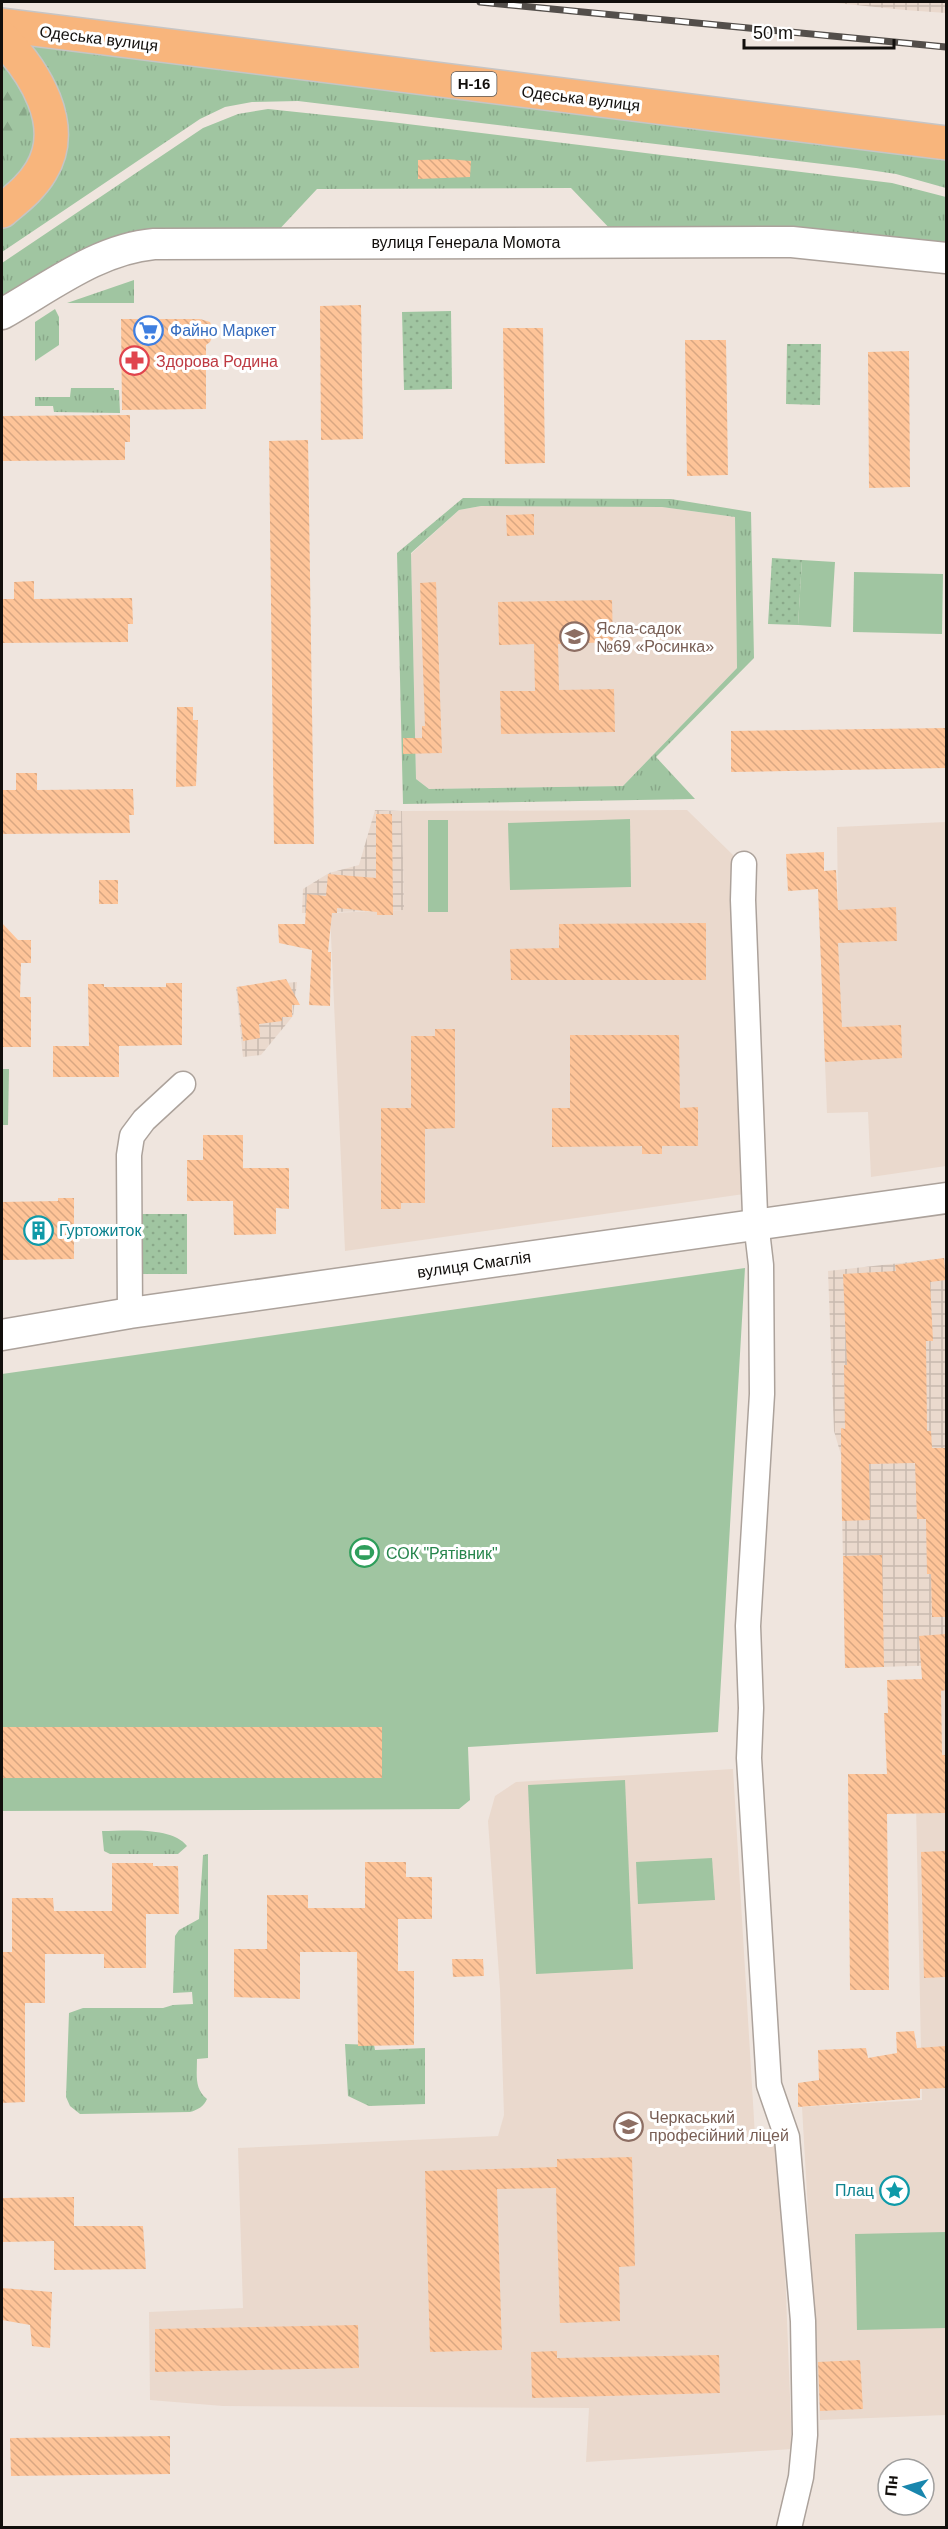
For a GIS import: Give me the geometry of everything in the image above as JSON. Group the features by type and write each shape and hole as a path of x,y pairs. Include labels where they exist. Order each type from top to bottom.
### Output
{"main road":[{"name":"Одеська вулиця","path":"2,25 946,144"},
{"path":"2,38 36,80 47,105 50,125 48,154 42,169 25,191 2,211"}],"street":[{"name":"вулиця Генерала Момота","path":"2,314 112,253 134,247 160,244 792,242 946,258"},
{"path":"744,864 743,900 756,1226 760,1265 762,1394 748,1626 751,1708 749,1758 769,2085 787,2137 803,2321 805,2435 801,2477 789,2528"},
{"path":"130,1314 129,1155 132,1136 144,1120 183,1083"},
{"name":"вулиця Смаглія","path":"2,1335 130,1314 946,1198"}],"shaded area":[{"path":"826,2 946,2 946,13 905,10"},
{"name":"Ясла-садок №69 «Росинка»","path":"481,506 662,507 735,517 737,668 623,786 429,789 416,779 411,554 459,510"},
{"path":"375,810 402,811 404,910 302,913 303,889 329,873 359,865"},
{"path":"687,810 733,855 744,1194 345,1251 330,913 404,910 402,811"},
{"path":"946,822 946,1166 871,1177 868,1112 827,1113 819,911 838,909 837,827"},
{"path":"297,982 293,1016 261,1055 243,1057 236,987"},
{"path":"946,1258 946,1665 845,1668 841,1455 834,1431 828,1271"},
{"path":"946,1688 946,2415 820,2420 802,2107 922,2100 916,1803 890,1689"},
{"name":"Черкаський професійний ліцей","path":"733,1769 755,2136 780,2140 792,2449 586,2462 589,2408 223,2406 150,2400 149,2312 243,2308 238,2148 498,2136 504,2115 500,1989 488,1821 495,1796 516,1782"}],"green space":[{"path":"26,45 946,155 946,188 896,174 856,168 298,101 252,102 225,107 200,119 2,252 2,227 42,193"},
{"path":"2,60 32,104 36,143 29,165 2,194"},
{"path":"2,70 18,90 27,114 23,130 13,134 2,134"},
{"path":"268,109 892,183 946,197 946,251 614,233 571,188 317,189 275,234 205,234 2,305 2,263 203,128 238,114"},
{"path":"134,280 134,303 67,303"},
{"path":"55,309 59,317 59,345 35,361 35,322"},
{"path":"451,311 452,389 404,390 402,312"},
{"path":"787,344 821,344 820,405 786,404"},
{"path":"71,388 119,390 120,413 54,412 53,406 35,406 35,397 70,397"},
{"path":"463,498 671,499 751,512 754,658 656,757 695,799 403,804 397,553","holes":["481,506 662,507 735,517 737,668 623,786 429,789 416,779 411,553 459,510"]},
{"path":"772,558 802,560 798,625 768,624"},
{"path":"802,560 835,562 831,627 798,625"},
{"path":"854,572 943,574 942,634 853,632"},
{"path":"630,819 631,887 510,890 508,823"},
{"path":"428,820 448,820 448,912 428,912"},
{"path":"2,1069 9,1069 8,1125 2,1125"},
{"path":"139,1214 187,1214 187,1274 138,1274"},
{"name":"СОК \"Рятівник\"","path":"745,1268 718,1732 468,1747 470,1800 459,1809 2,1811 2,1374"},
{"path":"625,1780 633,1969 536,1974 528,1785"},
{"path":"102,1831 160,1832 171,1835 187,1846 178,1854 110,1854 104,1851"},
{"path":"208,1854 208,2058 197,2059 198,2086 207,2099 204,2104 190,2112 80,2114 70,2106 66,2097 69,2013 83,2008 163,2008 193,2004 192,1992 173,1993 175,1936 179,1930 199,1919 203,1855"},
{"path":"712,1858 715,1900 638,1904 636,1862"},
{"path":"345,2044 374,2045 375,2050 425,2048 425,2104 369,2106 348,2096"},
{"path":"946,2232 946,2328 857,2330 855,2234"}],"building":[{"path":"418,160 471,161 470,177 418,179"},
{"path":"361,305 363,439 321,440 320,306"},
{"path":"121,319 200,319 210,322 214,332 210,342 206,345 206,409 122,410"},
{"path":"503,328 543,328 545,463 505,464"},
{"path":"685,340 726,340 728,475 687,476"},
{"path":"909,351 910,487 869,488 868,352"},
{"path":"130,415 130,442 125,442 125,460 2,461 2,416"},
{"path":"308,440 314,844 274,844 269,441"},
{"path":"534,514 534,535 507,536 506,515"},
{"path":"34,581 34,599 132,598 133,624 128,624 128,642 2,643 2,599 14,599 14,582"},
{"path":"436,582 442,753 403,754 403,738 422,738 422,726 425,726 420,583"},
{"path":"612,600 613,642 558,644 559,690 614,689 615,732 501,734 500,691 535,691 534,644 499,645 498,602"},
{"path":"177,707 193,707 193,720 198,720 196,786 176,787"},
{"path":"946,728 946,768 731,772 731,731"},
{"path":"16,773 37,773 37,790 133,789 134,815 129,815 130,833 2,834 2,790 16,790"},
{"path":"376,814 392,814 393,915 377,915 377,912 337,908 337,913 332,913 328,952 331,952 330,1006 309,1005 312,950 279,943 278,924 305,924 307,894 326,896 328,874 376,878"},
{"path":"824,852 824,871 836,870 838,910 896,907 897,941 838,943 842,1027 901,1025 902,1058 825,1062 818,889 788,891 786,854"},
{"path":"99,880 118,880 118,904 99,904"},
{"path":"2,923 18,940 31,940 31,963 21,963 20,997 31,997 31,1047 2,1047"},
{"path":"706,923 706,980 511,980 510,949 559,948 559,924"},
{"path":"286,979 300,1005 292,1005 292,1017 282,1017 282,1021 259,1024 260,1038 243,1041 237,987"},
{"path":"166,983 182,983 182,1045 119,1046 119,1077 53,1077 53,1046 89,1046 88,984 104,984 104,987 166,987"},
{"path":"435,1029 455,1029 455,1128 425,1129 425,1203 401,1203 401,1209 381,1209 381,1108 411,1108 411,1036 435,1036"},
{"path":"570,1035 679,1035 680,1108 698,1107 698,1146 662,1146 662,1154 642,1154 642,1146 552,1147 552,1108 570,1108"},
{"path":"203,1135 243,1135 243,1168 289,1168 289,1209 276,1208 276,1234 234,1235 233,1201 187,1201 187,1160 203,1160"},
{"name":"Гуртожиток","path":"58,1198 74,1198 74,1259 2,1260 2,1202 58,1201"},
{"path":"944,1258 946,1280 930,1282 933,1341 926,1341 927,1431 931,1431 932,1448 946,1448 946,1617 932,1617 931,1574 927,1574 926,1519 917,1519 915,1463 869,1464 870,1520 842,1521 841,1428 845,1429 844,1365 847,1365 843,1274 896,1271 895,1265"},
{"path":"882,1555 884,1667 845,1668 843,1556"},
{"path":"946,1634 946,1690 941,1691 942,1755 946,1755 946,1813 887,1814 889,1990 850,1990 848,1774 887,1774 884,1713 888,1713 887,1680 922,1679 919,1636"},
{"path":"2,1727 382,1727 382,1778 2,1778"},
{"path":"946,1851 946,1977 924,1978 921,1852"},
{"path":"365,1862 406,1862 406,1877 432,1877 432,1919 398,1919 398,1971 414,1971 414,2045 358,2046 357,1952 300,1952 300,1999 234,1997 234,1949 267,1949 267,1895 308,1895 308,1908 365,1908"},
{"path":"112,1863 153,1863 153,1866 178,1866 179,1914 146,1914 146,1968 104,1968 104,1954 45,1954 45,2003 25,2003 25,2102 2,2103 2,1952 12,1952 12,1898 53,1898 54,1911 112,1911"},
{"path":"452,1959 483,1959 484,1976 453,1977"},
{"path":"914,2031 917,2048 946,2046 946,2088 920,2089 920,2098 798,2107 798,2083 819,2080 818,2050 866,2048 868,2058 897,2053 896,2032"},
{"path":"632,2157 635,2266 619,2267 620,2321 560,2323 556,2188 497,2189 502,2350 430,2352 425,2171 557,2167 557,2159"},
{"path":"74,2197 74,2226 143,2226 146,2269 54,2270 54,2241 2,2242 2,2198"},
{"path":"2,2288 52,2292 50,2348 32,2346 30,2325 2,2320"},
{"path":"358,2325 359,2368 155,2372 155,2329"},
{"path":"557,2351 557,2358 719,2355 720,2393 532,2398 531,2352"},
{"path":"860,2360 863,2409 820,2411 818,2362"},
{"path":"170,2436 170,2474 11,2476 10,2438"}],"railway":[{"path":"480,2 946,47"}],"place":[{"name":"Файно Маркет","path":"149,330"},
{"name":"Здорова Родина","path":"135,361"},
{"name":"Ясла-садок №69 «Росинка»","path":"575,637"},
{"name":"Гуртожиток","path":"38,1230"},
{"name":"СОК \"Рятівник\"","path":"365,1553"},
{"name":"Черкаський професійний ліцей","path":"628,2126"},
{"name":"Плац","path":"895,2190"}]}
